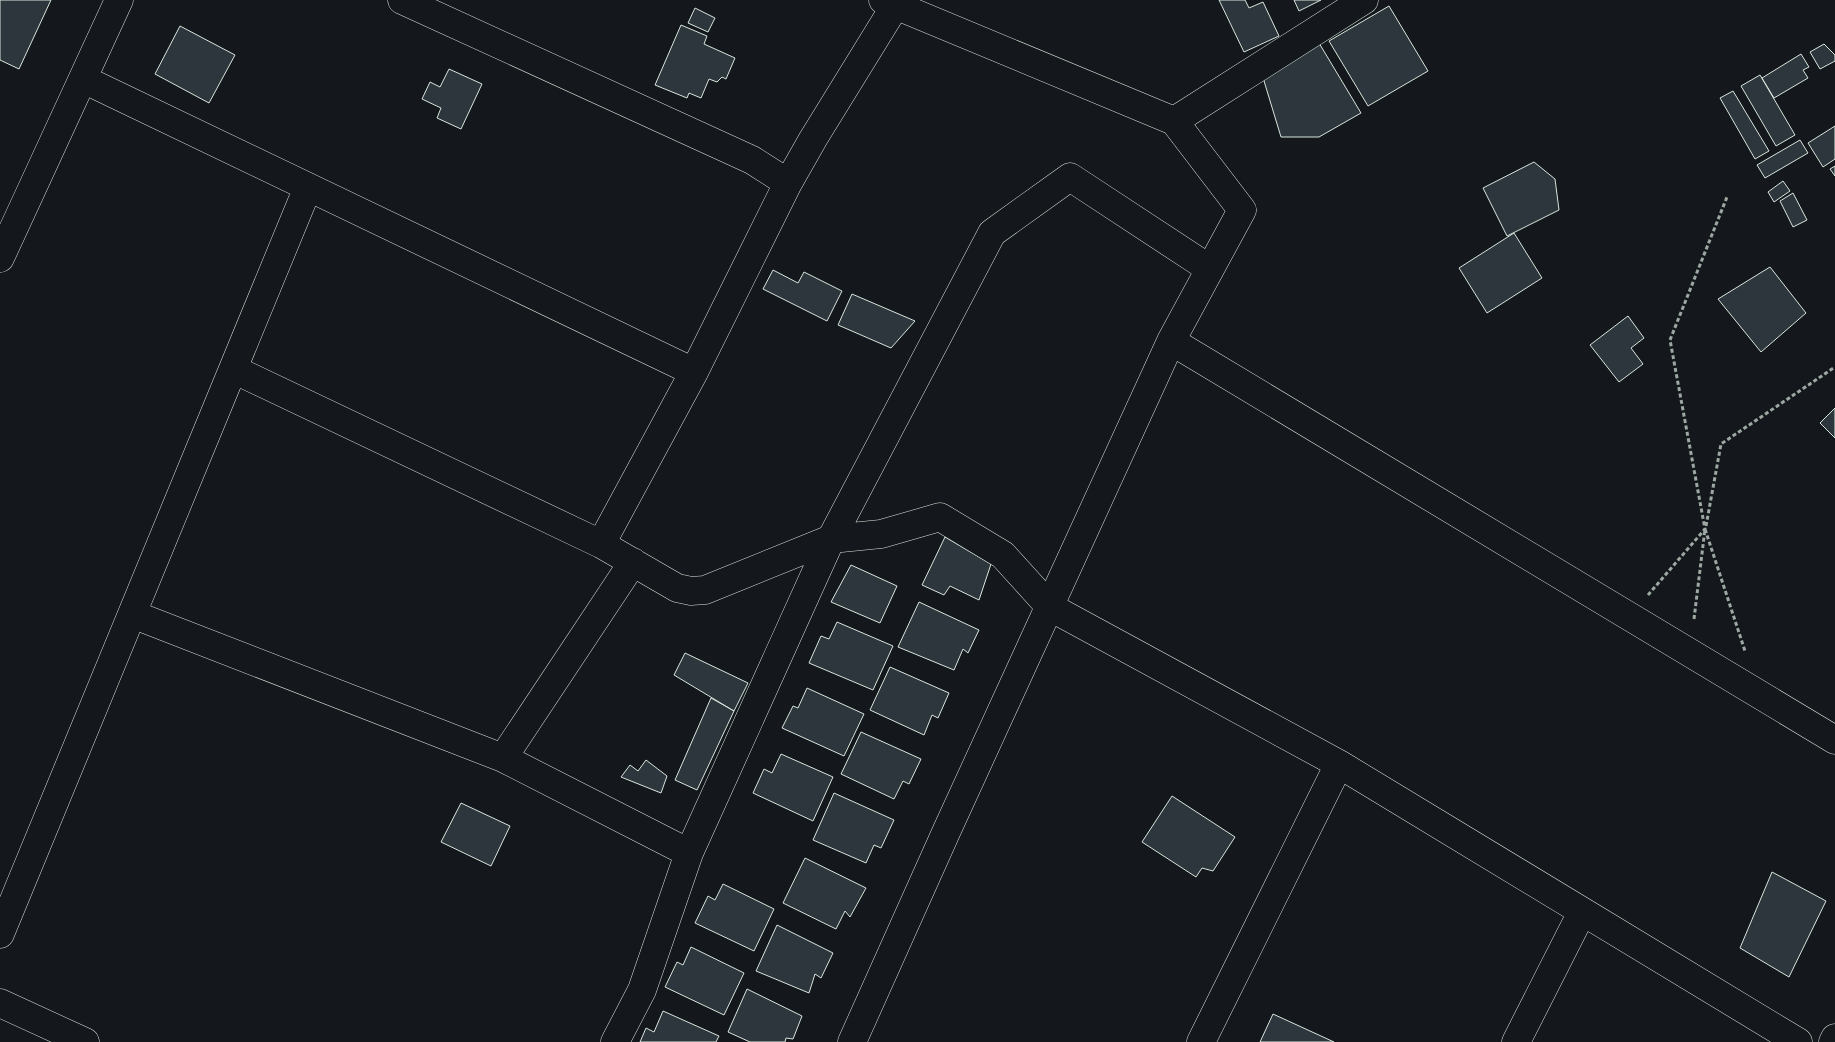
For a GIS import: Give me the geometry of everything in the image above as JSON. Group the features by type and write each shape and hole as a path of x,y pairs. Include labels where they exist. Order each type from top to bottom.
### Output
{"street":[{"path":"3,244 119,0"},
{"path":"402,0 752,160 788,183"},
{"path":"1174,121 1364,0"},
{"path":"601,544 694,372 788,183 889,3 1174,121 1242,210 1171,341 852,1042"},
{"path":"83,78 694,372"},
{"path":"614,1042 642,990 689,853 830,539 992,233 1070,177 1210,269"},
{"path":"0,934 308,187"},
{"path":"1171,341 1835,740"},
{"path":"233,370 601,544 677,588 690,591 704,590 830,539 881,534 940,517 1003,555 1050,607 1339,764 1798,1042"},
{"path":"503,758 633,562"},
{"path":"132,614 503,758 689,853"},
{"path":"1201,1042 1339,764"},
{"path":"1516,1042 1582,912"},
{"path":"0,1003 85,1042"},
{"path":"1833,1042 1835,1038"}],"path":[{"path":"1727,197 1670,340 1705,529 1748,658"},
{"path":"1693,626 1705,529 1721,444 1835,367"},
{"path":"1644,600 1705,529"}],"building":[{"path":"0,0 51,0 19,69 0,60"},
{"path":"1219,0 1245,0 1249,8 1263,2 1279,36 1244,52"},
{"path":"1294,0 1321,0 1299,11"},
{"path":"1389,6 1428,71 1368,106 1329,41"},
{"path":"695,8 715,18 708,32 688,23"},
{"path":"681,25 707,36 704,44 735,58 726,79 722,77 717,82 709,79 701,98 689,93 687,98 655,85"},
{"path":"180,26 235,55 209,103 155,74"},
{"path":"1316,38 1361,113 1319,137 1281,137 1261,71"},
{"path":"1824,44 1835,55 1835,61 1820,69 1810,52"},
{"path":"1801,54 1809,67 1803,70 1808,78 1774,98 1762,78"},
{"path":"449,69 482,84 461,129 437,118 441,108 422,99 430,82 440,87"},
{"path":"1760,75 1795,135 1776,146 1741,86"},
{"path":"1733,91 1769,151 1755,159 1720,98"},
{"path":"1835,126 1835,159 1823,167 1808,143"},
{"path":"1800,140 1808,153 1765,178 1757,165"},
{"path":"1534,162 1555,179 1559,210 1507,236 1483,188"},
{"path":"1835,166 1835,176 1830,169"},
{"path":"1783,181 1790,191 1774,202 1768,192"},
{"path":"1793,193 1807,220 1793,227 1780,201"},
{"path":"1514,233 1542,278 1487,313 1459,268"},
{"path":"1770,267 1806,313 1761,352 1718,299"},
{"path":"773,270 798,283 804,272 842,291 827,321 763,289"},
{"path":"852,294 915,321 891,348 838,325"},
{"path":"1628,316 1644,338 1631,348 1643,364 1619,382 1590,345"},
{"path":"1835,408 1835,438 1820,423"},
{"path":"945,537 991,564 979,600 950,586 944,595 922,585"},
{"path":"851,565 897,586 880,623 831,602"},
{"path":"919,602 979,630 968,653 963,649 954,670 898,647"},
{"path":"837,622 893,646 873,690 809,663 821,636 829,639"},
{"path":"685,653 748,683 734,711 674,675"},
{"path":"890,667 949,693 938,718 932,715 924,735 870,710"},
{"path":"807,688 864,714 844,756 782,728 793,706 798,708"},
{"path":"711,698 734,711 697,790 675,780"},
{"path":"861,732 921,759 909,784 903,781 894,799 841,774"},
{"path":"781,754 833,777 813,821 753,793 764,769 772,773"},
{"path":"646,760 667,776 661,793 621,777 630,765 638,771"},
{"path":"834,793 894,820 881,848 874,845 866,863 813,840"},
{"path":"1172,796 1235,837 1213,871 1202,868 1196,877 1142,842"},
{"path":"461,803 510,826 491,866 441,842"},
{"path":"805,858 866,888 850,917 845,911 836,929 783,903"},
{"path":"1772,872 1826,901 1789,977 1740,948"},
{"path":"723,884 774,909 754,951 695,923 708,896 715,900"},
{"path":"777,925 833,953 821,978 815,974 809,993 756,971"},
{"path":"691,947 744,973 724,1015 665,987 677,962 683,965"},
{"path":"747,989 802,1016 793,1039 786,1038 785,1042 750,1042 728,1032"},
{"path":"663,1011 719,1036 716,1042 640,1042 646,1028 654,1032"},
{"path":"1273,1014 1334,1042 1260,1042"}]}
